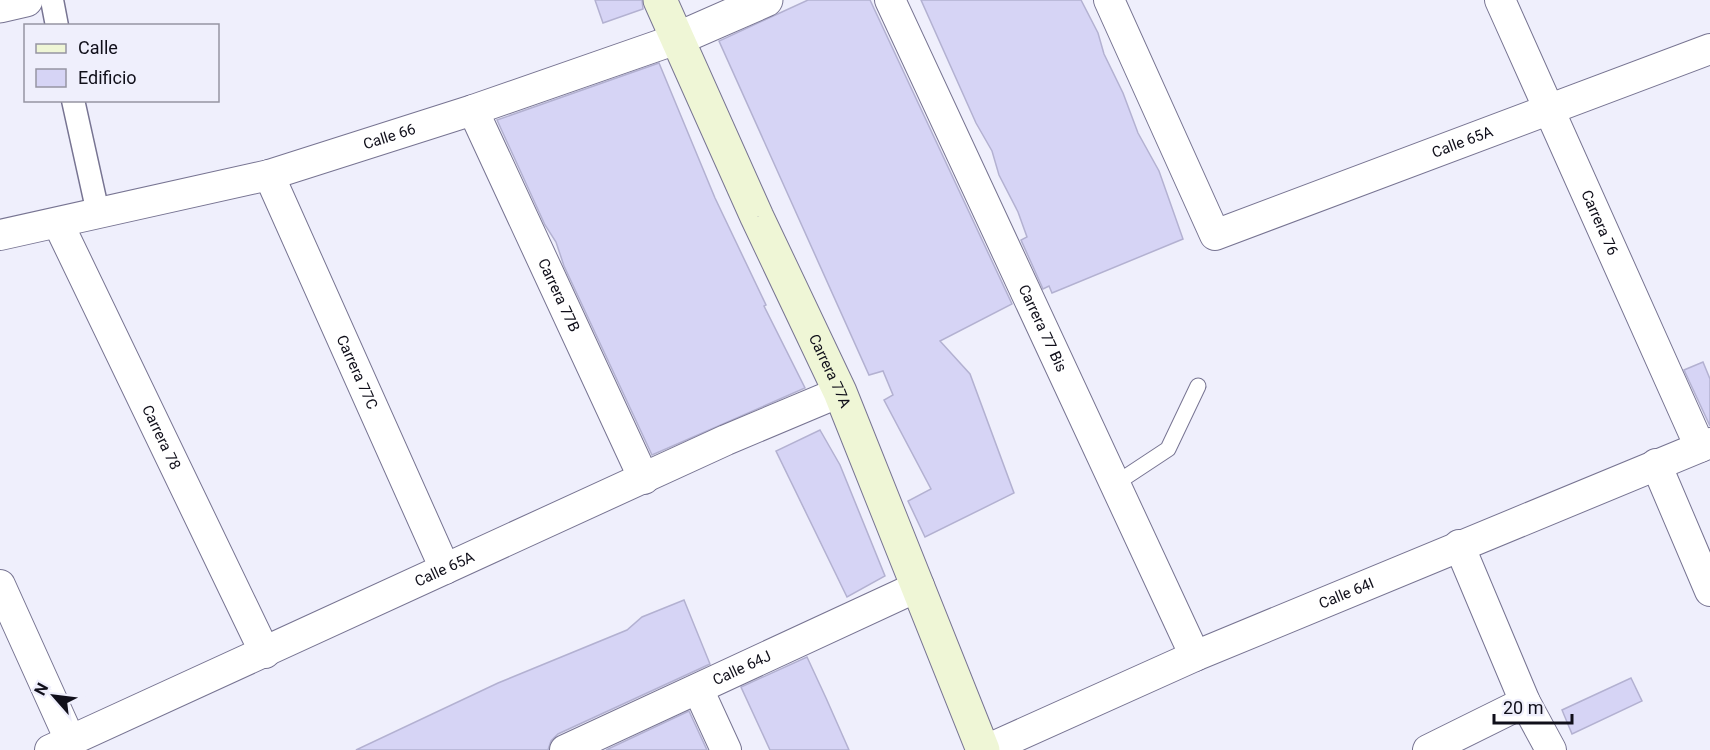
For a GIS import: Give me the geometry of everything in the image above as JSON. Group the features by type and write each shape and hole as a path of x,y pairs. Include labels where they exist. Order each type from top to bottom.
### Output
{"main road":[{"name":"Carrera 77A","path":"660,0 757,217 840,392 985,750"}],"street":[{"path":"0,6 26,0"},
{"path":"52,0 57,24"},
{"name":"Calle 66","path":"0,235 269,175 473,110 677,39 766,0"},
{"name":"Carrera 77 Bis","path":"890,0 1195,656"},
{"name":"Calle 65A","path":"1109,0 1215,235 1710,49"},
{"name":"Carrera 76","path":"1500,0 1705,445"},
{"path":"73,102 98,213"},
{"name":"Carrera 77B","path":"473,110 644,479"},
{"name":"Carrera 77C","path":"269,175 444,569"},
{"name":"Carrera 78","path":"58,223 265,653"},
{"name":"Calle 65A","path":"60,745 726,440 840,392"},
{"name":"Calle 64I","path":"985,750 1195,656 1705,445"},
{"path":"1656,464 1710,591"},
{"path":"1459,545 1525,702 1551,750"},
{"path":"0,585 60,745"},
{"name":"Calle 64J","path":"565,750 919,586"},
{"path":"699,689 726,750"},
{"path":"1428,750 1525,702"}],"lane":[{"path":"1115,484 1168,449 1198,386"}],"building":[{"path":"595,0 642,0 643,9 603,23"},
{"path":"808,0 870,0 1012,304 940,341 970,374 1014,493 925,537 908,501 931,489 884,400 893,395 883,371 869,375 719,41"},
{"path":"921,0 1081,0 1098,33 1104,54 1123,93 1138,133 1159,171 1183,239 1052,293 1049,286 1043,289 1021,240 1027,237 1018,212 999,175 992,151 976,123"},
{"path":"659,63 715,198 766,305 764,306 805,388 652,455 564,266 556,242 545,225 497,120"},
{"path":"1703,362 1710,379 1710,426 1684,370"},
{"path":"820,430 840,465 885,576 847,597 776,451"},
{"path":"684,600 710,664 558,734 551,741 548,750 356,750 498,683 627,630 642,617"},
{"path":"807,657 849,750 770,750 741,687"},
{"path":"1631,678 1642,701 1572,734 1562,710"},
{"path":"689,711 707,750 606,750"}]}
